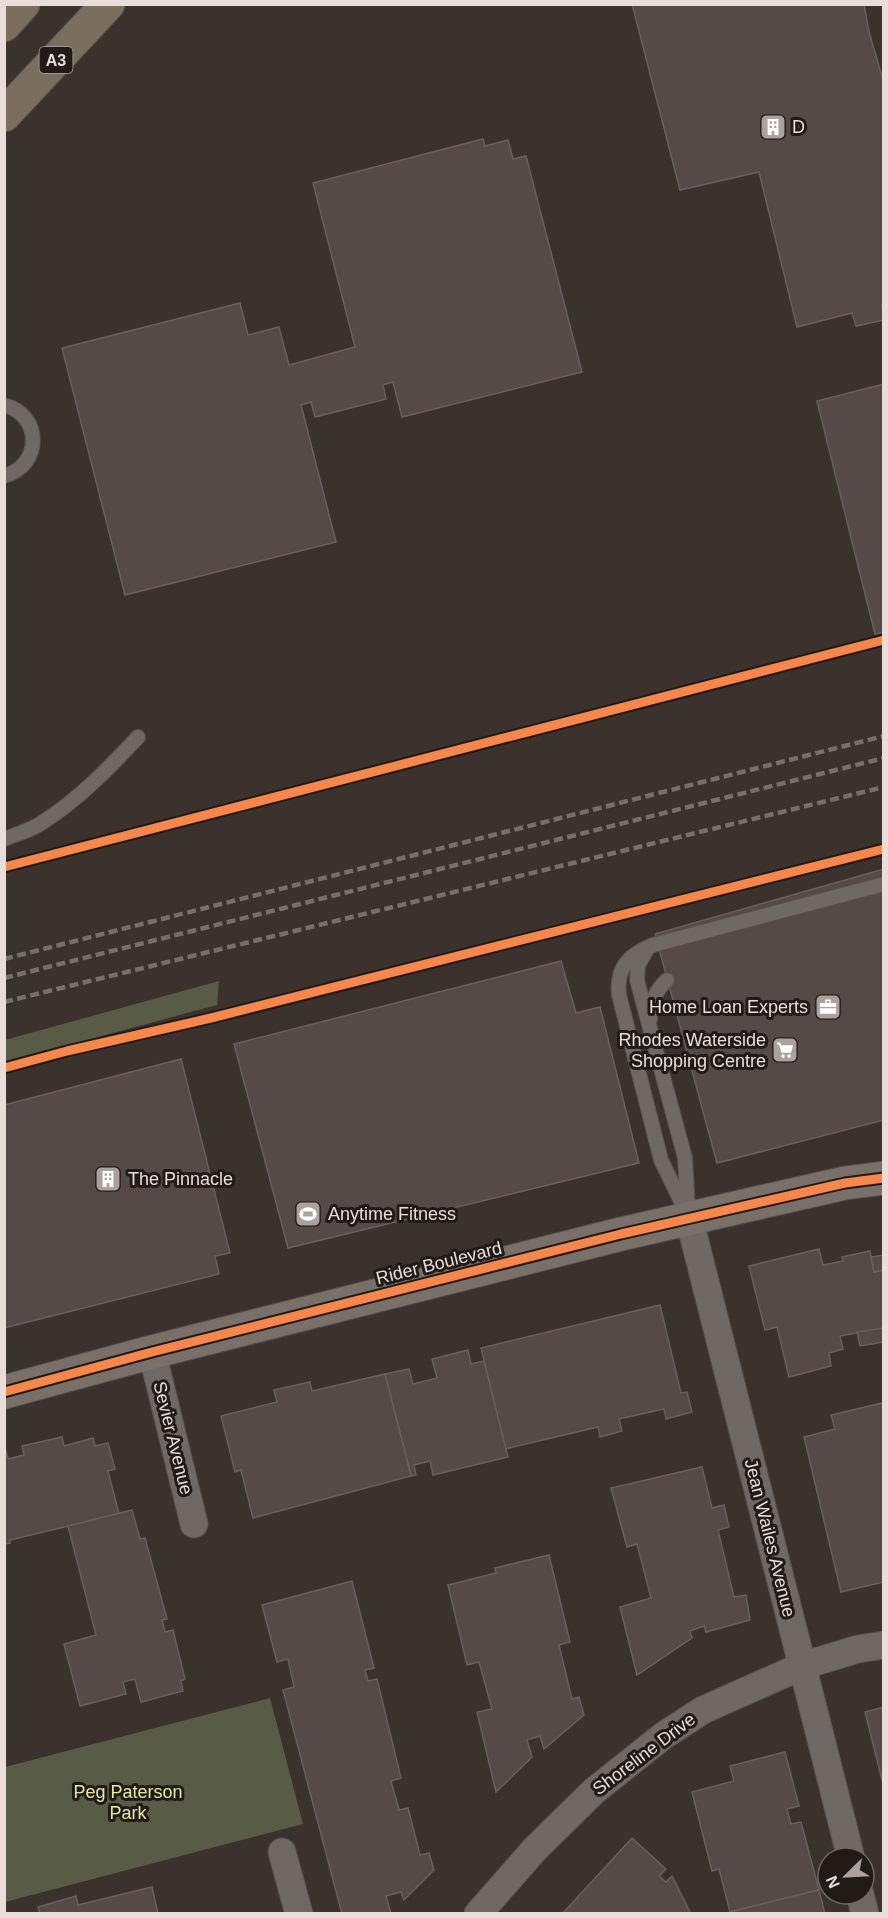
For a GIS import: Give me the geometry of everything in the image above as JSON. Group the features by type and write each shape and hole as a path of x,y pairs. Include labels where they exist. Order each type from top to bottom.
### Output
{"highway":[{"path":"4,25 23,4"},
{"name":"A3","path":"4,115 108,4"}],"street":[{"name":"Rider Boulevard","path":"4,1392 152,1352 689,1218 845,1183 884,1178"},
{"name":"Jean Wailes Avenue","path":"689,1218 848,1846"},
{"name":"Sevier Avenue","path":"152,1352 194,1524"},
{"name":"Shoreline Drive","path":"478,1914 535,1849 594,1791 663,1736 703,1710 802,1666 858,1649 884,1645"},
{"path":"282,1852 299,1914"}],"lane":[{"path":"4,405 21,413 33,433 33,446 29,457 22,467 4,476"},
{"path":"4,839 42,824 80,795 138,737"},
{"path":"689,1218 661,1160 619,995 618,983 622,969 632,955 651,946 884,884"},
{"path":"651,946 646,949 640,959 636,972 638,988 685,1158 689,1218"},
{"path":"652,1036 651,1008 657,991 667,980"}],"green space":[{"path":"219,981 217,1005 5,1062 5,1040"},
{"name":"Peg Paterson Park","path":"270,1698 303,1824 5,1902 5,1767"}],"building":[{"name":"D","path":"632,4 864,4 869,32 884,83 884,305 882,305 884,320 856,326 852,313 797,327 759,172 680,190"},
{"path":"483,139 485,146 508,140 513,159 526,156 582,372 402,417 393,382 383,385 386,399 315,417 311,402 301,405 336,542 125,595 62,348 240,303 248,335 279,327 289,365 355,347 313,183"},
{"path":"884,384 884,632 875,634 817,401"},
{"name":"Rhodes Waterside Shopping Centre","path":"884,869 884,1120 717,1163 655,934"},
{"path":"561,961 576,1013 600,1007 639,1163 288,1248 234,1044"},
{"name":"The Pinnacle","path":"181,1059 230,1253 215,1256 219,1274 4,1328 4,1105"},
{"path":"819,1249 823,1265 843,1261 842,1257 870,1251 874,1272 884,1270 884,1328 840,1336 843,1349 829,1353 831,1366 789,1377 777,1327 765,1330 749,1266"},
{"path":"884,1255 884,1270 874,1272 871,1257"},
{"path":"660,1305 681,1393 687,1392 692,1412 666,1419 664,1409 619,1419 622,1431 600,1437 598,1427 505,1449 481,1348"},
{"path":"884,1328 884,1342 860,1346 857,1332"},
{"path":"468,1350 471,1364 484,1361 508,1457 433,1475 430,1461 414,1465 416,1475 411,1476 385,1374 409,1369 413,1384 437,1378 432,1359"},
{"path":"385,1374 411,1476 253,1518 241,1470 235,1472 221,1416 277,1402 274,1390 310,1382 312,1391"},
{"path":"882,1403 884,1411 884,1582 841,1592 804,1437 835,1429 831,1415"},
{"path":"62,1437 64,1446 93,1438 95,1446 108,1443 115,1469 108,1471 119,1514 10,1540 10,1543 4,1544 4,1451 8,1459 24,1455 22,1446"},
{"path":"702,1467 712,1508 724,1505 729,1527 718,1530 734,1597 746,1595 750,1620 706,1632 704,1626 690,1631 692,1638 637,1675 620,1607 651,1598 637,1544 627,1547 611,1488"},
{"path":"132,1510 140,1539 145,1538 167,1619 162,1620 165,1632 173,1630 185,1679 181,1681 183,1691 141,1702 135,1679 123,1682 126,1694 80,1706 64,1644 96,1635 68,1526"},
{"path":"549,1555 570,1642 559,1645 572,1699 579,1697 584,1715 544,1749 540,1736 527,1740 532,1757 496,1792 477,1712 492,1709 479,1662 467,1665 448,1585 496,1573 495,1568"},
{"path":"352,1581 374,1668 365,1670 368,1681 377,1679 401,1778 391,1781 399,1810 408,1808 420,1855 429,1853 434,1870 404,1900 401,1892 386,1896 391,1914 342,1914 283,1690 294,1687 288,1659 277,1662 262,1605"},
{"path":"884,1707 884,1788 865,1712"},
{"path":"785,1752 799,1806 787,1809 791,1824 801,1822 816,1879 816,1891 730,1912 719,1869 712,1871 692,1792 734,1781 730,1766"},
{"path":"632,1838 666,1869 659,1876 666,1882 672,1876 691,1914 562,1914"},
{"path":"152,1887 158,1914 40,1914 38,1907 76,1896 78,1905"},
{"path":"816,1891 816,1906 823,1906 825,1914 731,1914 730,1912"}],"railway":[{"path":"4,959 884,736"},
{"path":"4,978 884,758"},
{"path":"4,1002 884,787"}],"cycle path":[{"path":"4,867 884,640"},
{"path":"4,1068 884,849"},
{"path":"4,1392 152,1352 621,1234 845,1183 884,1178"}],"place":[{"name":"D","path":"773,127"},
{"name":"Home Loan Experts","path":"828,1007"},
{"name":"Rhodes Waterside Shopping Centre","path":"785,1050"},
{"name":"The Pinnacle","path":"108,1179"},
{"name":"Anytime Fitness","path":"308,1214"}]}
